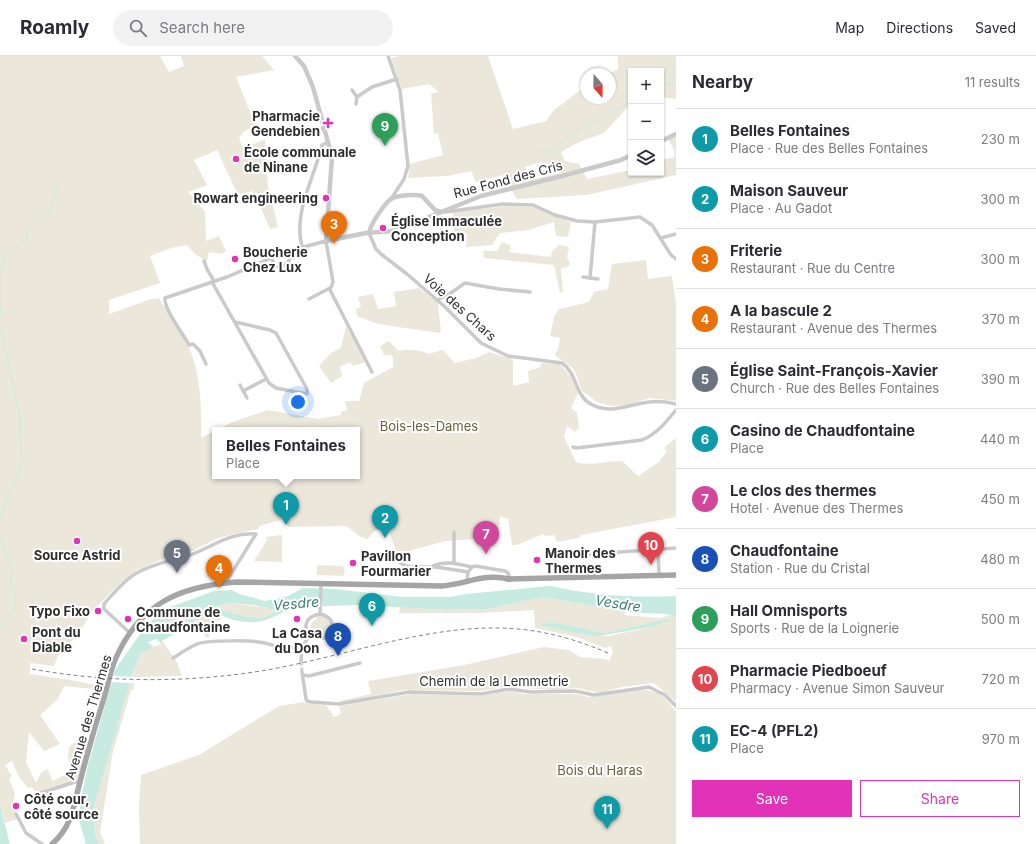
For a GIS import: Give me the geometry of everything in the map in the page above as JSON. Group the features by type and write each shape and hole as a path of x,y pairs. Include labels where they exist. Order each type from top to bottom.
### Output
{"main road":[{"name":"Avenue des Thermes","path":"52,844 60,837 68,825 114,664 130,633 151,609 172,596 205,585 226,582 321,586 442,586 495,576 510,579 676,575"}],"street":[{"path":"295,56 304,66 313,86 332,157 326,241 333,282 330,288 310,299"},
{"path":"369,233 370,227 404,179 408,166 402,99 388,56"},
{"path":"357,97 372,87 396,79"},
{"path":"352,90 357,97 356,104"},
{"path":"266,136 324,129"},
{"path":"663,140 676,134"},
{"path":"302,247 298,228 301,208 317,165 322,145 328,142"},
{"name":"Rue Fond des Cris","path":"326,241 369,233 394,231 481,196 570,174 621,160 628,156"},
{"path":"394,192 396,196 400,197"},
{"path":"390,200 400,197 422,196 432,207 442,212 503,204 533,205 555,215 578,221 595,222 638,217 644,218 652,225 676,259"},
{"path":"429,218 432,207"},
{"path":"590,278 595,222"},
{"name":"Voie des Chars","path":"369,233 376,249 381,254 399,267 437,300 481,343 494,351 508,356 562,363 574,376 584,398 594,405 610,409 630,407 649,402 676,404"},
{"path":"661,238 676,234"},
{"path":"206,364 200,351 193,344 189,344 169,312 164,303 165,298 213,282 271,257 326,241"},
{"path":"271,257 275,266 283,266 289,262 291,257 289,251"},
{"path":"204,261 206,269 266,379 276,388 302,394 307,393 307,389 274,332 235,322"},
{"path":"582,277 598,279"},
{"path":"437,300 448,295 462,283 530,292"},
{"path":"330,288 372,372"},
{"path":"244,392 266,379"},
{"path":"240,385 247,398"},
{"path":"574,447 578,448 646,438 659,429 676,410"},
{"path":"454,532 454,563"},
{"path":"130,633 104,609 104,604 119,587 136,574 160,563 191,554 215,542 238,535 256,534 226,582"},
{"path":"581,553 592,554 676,548"},
{"path":"658,549 659,575"},
{"path":"393,552 398,561 409,567 432,567 468,572"},
{"path":"432,567 441,563 454,563 505,571 508,573 510,579"},
{"path":"467,582 468,572 472,567"},
{"path":"320,614 321,586"},
{"path":"320,614 330,619 332,623 332,631 324,638 309,637 305,629 307,622 312,616 320,614"},
{"path":"301,662 302,646 309,637"},
{"path":"173,658 190,648 205,642 265,643 283,649 302,646"},
{"name":"Chemin de la Lemmetrie","path":"360,662 309,676 303,673 307,701 339,704 409,692 481,694 509,689 531,692 575,691 594,695 649,687 665,695 676,706"},
{"path":"35,795 75,782 80,782"},
{"path":"16,814 26,833 42,844"}],"green space":[{"name":"Bois-les-Dames","path":"0,56 160,56 169,72 184,66 181,56 262,56 274,70 236,77 254,126 243,132 239,138 242,146 249,146 265,139 268,186 278,227 270,229 253,191 238,195 217,150 194,160 207,185 188,192 205,212 206,241 219,236 226,251 221,254 209,252 207,261 196,255 187,245 171,248 150,256 160,283 109,300 109,314 148,300 159,298 181,332 192,354 198,378 201,403 201,438 212,432 212,479 360,479 360,427 223,427 232,422 268,410 318,419 341,415 341,412 347,410 345,401 359,401 364,383 393,367 393,357 390,355 384,355 380,346 389,341 398,351 413,350 428,354 443,350 455,363 476,358 489,352 513,359 513,386 529,382 528,371 541,367 541,363 560,364 572,378 578,393 571,408 577,413 579,427 575,432 567,426 564,437 576,462 593,464 622,461 638,476 659,462 667,451 664,448 676,438 676,517 581,535 579,538 557,542 554,535 545,536 543,534 517,545 512,545 508,519 500,516 499,529 488,538 446,541 397,554 390,534 377,529 367,539 361,537 346,526 288,527 285,519 259,526 259,529 216,539 190,552 158,561 137,570 118,585 91,613 78,635 58,656 54,666 30,663 30,674 104,687 104,690 64,686 57,700 40,715 60,744 44,751 29,732 26,762 36,783 41,773 47,769 53,781 73,771 68,758 69,747 78,740 87,748 77,782 37,794 32,787 28,788 19,777 12,761 5,765 12,776 9,779 15,794 12,806 18,819 5,823 0,805"},
{"path":"400,56 488,56 513,129 546,121 554,110 580,90 580,104 616,104 616,70 618,69 618,56 676,56 676,99 664,97 664,68 628,68 628,108 604,133 579,142 561,152 565,161 579,164 587,179 628,171 628,176 664,176 664,159 675,157 673,148 668,139 676,137 676,175 587,195 517,199 503,175 476,182 471,171 447,176 408,178 410,164 443,155 438,133 434,134 431,94 439,92 429,84 402,89 391,58","holes":["540,162 556,165 561,173 529,180 525,167"]},
{"path":"506,206 534,207 571,222 568,237 556,236 554,222 528,230 500,233 492,245 466,247 467,233 454,236 453,212"},
{"path":"410,217 412,223 392,230 390,222"},
{"path":"502,242 510,245 511,249 508,252 551,257 552,251 559,245 569,247 567,257 570,263 569,266 561,269 563,292 560,293 554,265 484,258 483,251 497,251"},
{"path":"646,260 648,279 672,276 676,303 676,401 650,398 627,405 610,406 597,402 582,391 574,369 555,354 558,349 560,338 550,336 554,317 559,309 589,302 594,292 608,289 612,264"},
{"path":"419,288 438,303 441,331 439,333 378,324 357,316 356,309 361,307 358,297 373,294 378,309 396,306 394,292"},
{"path":"346,326 366,362 353,366 350,362 340,367 342,376 331,383 319,366 331,353 341,348"},
{"path":"282,535 282,562 254,561 267,540 266,537"},
{"path":"317,565 343,566 345,571 343,576 317,575"},
{"path":"543,597 626,612 624,615 661,618 670,615 676,617 676,702 654,683 622,687 600,693 576,688 556,690 504,687 481,691 404,690 341,703 340,701 371,694 368,681 464,665 544,647 568,650 580,657 605,659 609,661 613,652 611,646 605,648 577,637 535,628 534,610 479,613 399,613 400,607 448,610 488,609","holes":["666,619 672,622 664,622 656,626 609,636 590,636 542,625 552,622 605,633"]},
{"path":"231,603 279,609 259,618 217,609 217,606"},
{"path":"198,606 203,610 182,624 169,627 167,624 168,621"},
{"path":"216,612 222,616 220,620 209,622 209,638 205,637 204,632 197,630 197,620 207,614"},
{"path":"316,615 325,616 330,621 331,629 324,637 309,634 311,633 311,623 317,619"},
{"path":"162,641 176,660 182,676 131,677 141,653 151,648 150,644 152,644 153,647 162,644"},
{"path":"129,683 134,683 134,689 131,690 113,751 100,832 105,844 99,844 95,834 93,811"},
{"name":"Bois du Haras","path":"637,690 650,691 660,694 676,711 676,844 140,844 139,806 141,775 199,755 279,706 304,702 326,705 334,717 341,714 339,706 412,694 481,696 509,691 525,694 577,694 589,697"}],"water":[{"name":"Vesdre","path":"550,586 581,592 613,595 645,597 676,596 676,617 667,614 626,612 543,597 488,609 448,610 356,605 298,607 268,619 255,622 241,622 216,612 207,614 162,641 162,644 156,639 148,642 152,648 141,653 132,674 93,811 95,834 99,844 86,844 79,820 80,803 88,765 115,670 142,631 162,610 214,591 232,590 239,594 265,601 288,596 303,588 336,589 402,597 450,597 466,594","holes":["231,603 254,605 278,610 266,616 253,617 227,612 217,608 217,606","198,606 203,610 182,624 169,627 167,624 168,621"]},
{"path":"666,619 674,622 664,622 656,626 599,636 590,636 540,625 552,622 605,633"},
{"path":"0,805 10,844 0,844"}],"pier":[{"path":"112,676 133,677 131,683 110,682"}],"waterway":[{"path":"664,86 676,80"},
{"path":"539,152 551,150 556,144 566,139 570,134 628,104"},
{"path":"0,316 3,258 27,238 26,233 49,212 59,181"},
{"path":"0,517 22,463 20,417 1,329"},
{"path":"0,538 12,573 10,582 15,591 15,607 0,628"}],"tunnel":[{"path":"301,662 302,672"}],"railway":[{"path":"32,669 61,674 120,679 150,680 209,677 267,670 439,632 496,628 511,628 554,635 583,643 610,654"}],"place":[{"name":"Pharmacie Gendebien","path":"328,123"},
{"name":"Hall Omnisports","path":"385,146"},
{"name":"École communale de Ninane","path":"236,159"},
{"name":"Rowart engineering","path":"326,198"},
{"name":"Église Immaculée Conception","path":"383,228"},
{"name":"Friterie","path":"334,244"},
{"name":"Boucherie Chez Lux","path":"235,259"},
{"name":"Belles Fontaines","path":"286,525"},
{"name":"Maison Sauveur","path":"385,538"},
{"name":"Source Astrid","path":"77,541"},
{"name":"Le clos des thermes","path":"486,554"},
{"name":"Manoir des Thermes","path":"537,560"},
{"name":"Pavillon Fourmarier","path":"353,563"},
{"name":"Pharmacie Piedboeuf","path":"651,565"},
{"name":"Église Saint-François-Xavier","path":"177,573"},
{"name":"A la bascule 2","path":"219,588"},
{"name":"Typo Fixo","path":"98,611"},
{"name":"Commune de Chaudfontaine","path":"128,619"},
{"name":"La Casa du Don","path":"297,619"},
{"name":"Casino de Chaudfontaine","path":"372,626"},
{"name":"Pont du Diable","path":"24,639"},
{"name":"Chaudfontaine","path":"338,656"},
{"name":"Côté cour, côté source","path":"16,806"},
{"name":"EC-4 (PFL2)","path":"607,829"}]}
